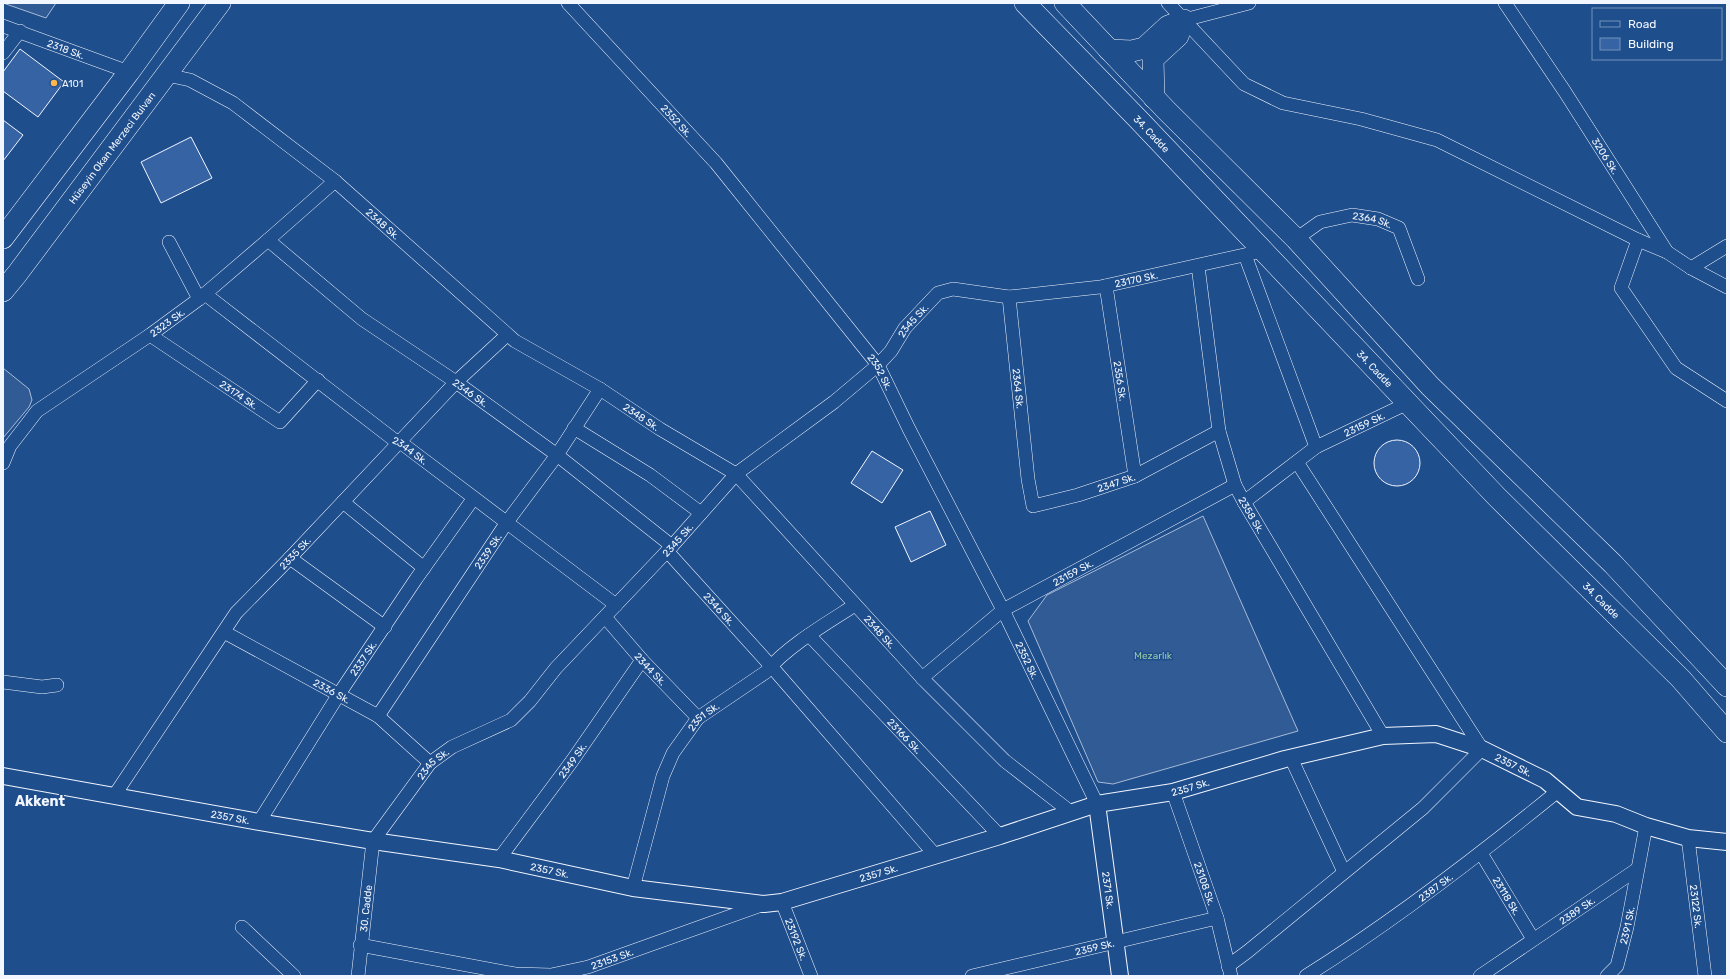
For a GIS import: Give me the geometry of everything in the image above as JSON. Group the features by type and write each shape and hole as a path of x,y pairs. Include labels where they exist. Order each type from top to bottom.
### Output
{"main road":[{"path":"3,238 129,72 179,3"},
{"name":"Hüseyin Okan Merzeci Bulvarı","path":"3,291 220,3"},
{"name":"34. Cadde","path":"1025,3 1138,119 1254,253 1408,403 1497,496 1681,679 1727,732"},
{"path":"1065,3 1154,98 1296,238 1430,386 1613,564 1727,686"},
{"path":"1109,50 1148,53 1178,36 1184,20"},
{"path":"1148,53 1154,98"}],"street":[{"name":"2352 Sk.","path":"568,3 716,162 878,365 909,430 1003,610 1097,804"},
{"path":"1168,3 1244,84 1283,103 1361,119 1437,140 1638,240 1667,252"},
{"path":"1184,20 1249,3"},
{"name":"3206 Sk.","path":"1505,3 1569,98 1667,252 1691,268 1727,287"},
{"name":"2318 Sk.","path":"3,26 129,72"},
{"path":"3,53 20,31"},
{"name":"2348 Sk.","path":"167,75 190,80 233,103 335,181 514,342 600,389 660,429 736,474 922,678 1005,761 1072,813"},
{"name":"2323 Sk.","path":"3,463 10,446 37,411 150,335 202,296 335,181"},
{"name":"2364 Sk.","path":"1296,238 1320,222 1352,215 1378,219 1399,228 1418,279"},
{"name":"2346 Sk.","path":"268,240 362,319 456,382 557,455 669,549 936,856"},
{"path":"1638,240 1621,288 1676,368 1727,401"},
{"name":"2344 Sk.","path":"169,242 202,296 318,380 393,439 400,442 473,499 507,522 616,605"},
{"path":"1691,268 1727,246"},
{"name":"23170 Sk.","path":"1009,298 1106,286 1254,253"},
{"path":"1254,253 1316,447"},
{"name":"2358 Sk.","path":"1198,266 1219,431 1235,485 1384,736"},
{"name":"2356 Sk.","path":"1106,286 1135,476"},
{"name":"2345 Sk.","path":"373,841 430,762 452,746 511,720 530,701 556,668 669,549 736,474 834,402 878,365 891,351 906,328 938,293 953,289 1009,298"},
{"name":"2364 Sk.","path":"1009,298 1028,479"},
{"name":"23174 Sk.","path":"150,335 280,422 318,380"},
{"name":"2335 Sk.","path":"114,796 236,613 456,382 507,335"},
{"name":"2339 Sk.","path":"378,716 507,522 557,455 600,389"},
{"name":"23159 Sk.","path":"1244,502 1316,447 1408,403"},
{"path":"574,428 650,475 701,513"},
{"name":"2347 Sk.","path":"1028,479 1033,506 1078,495 1135,476 1219,431"},
{"path":"1230,971 1344,872 1423,808 1482,749 1297,462"},
{"name":"23159 Sk.","path":"922,678 1003,610 1235,485"},
{"name":"2337 Sk.","path":"259,822 338,694 473,499"},
{"path":"343,502 424,568"},
{"path":"290,558 385,627"},
{"name":"2351 Sk.","path":"633,888 663,776 673,753 698,718 766,672 771,666 809,635 855,605"},
{"name":"2344 Sk.","path":"605,617 642,660 698,718"},
{"name":"2336 Sk.","path":"224,632 378,716 430,762"},
{"name":"23166 Sk.","path":"809,635 1000,836"},
{"name":"2349 Sk.","path":"499,859 572,761 642,660"},
{"path":"3,682 42,687 57,685"},
{"name":"2357 Sk.","path":"3,776 259,822 373,841 499,859 633,888 764,904 782,902 936,856 1097,804 1173,792 1291,758 1384,736 1436,734 1482,749 1545,780 1577,807 1616,814 1646,826 1688,838 1727,842"},
{"path":"1291,758 1344,872"},
{"name":"2387 Sk.","path":"1306,976 1352,947 1481,853 1558,791"},
{"name":"23108 Sk.","path":"1173,792 1217,918 1230,971"},
{"name":"2371 Sk.","path":"1097,804 1120,976"},
{"path":"1636,870 1646,826"},
{"name":"23122 Sk.","path":"1688,838 1704,976"},
{"name":"30. Cadde","path":"358,976 360,945 373,841"},
{"name":"23118 Sk.","path":"1481,853 1533,939"},
{"name":"2389 Sk.","path":"1480,976 1636,870"},
{"name":"2391 Sk.","path":"1607,976 1617,966 1627,927 1636,870"},
{"name":"23192 Sk.","path":"782,902 811,976"},
{"name":"23153 Sk.","path":"360,945 515,975 551,975 588,967 764,904"},
{"name":"2359 Sk.","path":"974,976 1217,918"},
{"path":"242,927 294,976"}],"shaded area":[{"path":"3,3 56,3 46,18"},
{"path":"3,368 29,389 32,400 29,407 3,438"},
{"name":"Mezarlık","path":"1203,516 1298,731 1113,784 1098,782 1028,621 1047,595"}],"building":[{"path":"20,49 64,82 38,117 3,91 3,72"},
{"path":"3,120 23,135 3,161"},
{"path":"191,137 212,178 161,203 141,162"},
{"path":"1392,440 1402,440 1410,444 1416,450 1420,458 1420,468 1416,476 1410,482 1402,486 1392,486 1384,482 1378,476 1374,468 1374,458 1378,450 1384,444"},
{"path":"872,451 903,470 882,503 851,483"},
{"path":"930,511 946,545 911,562 895,527"}],"place":[{"name":"A101","path":"54,83"}],"district":[{"name":"Akkent","path":"40,801"}]}
